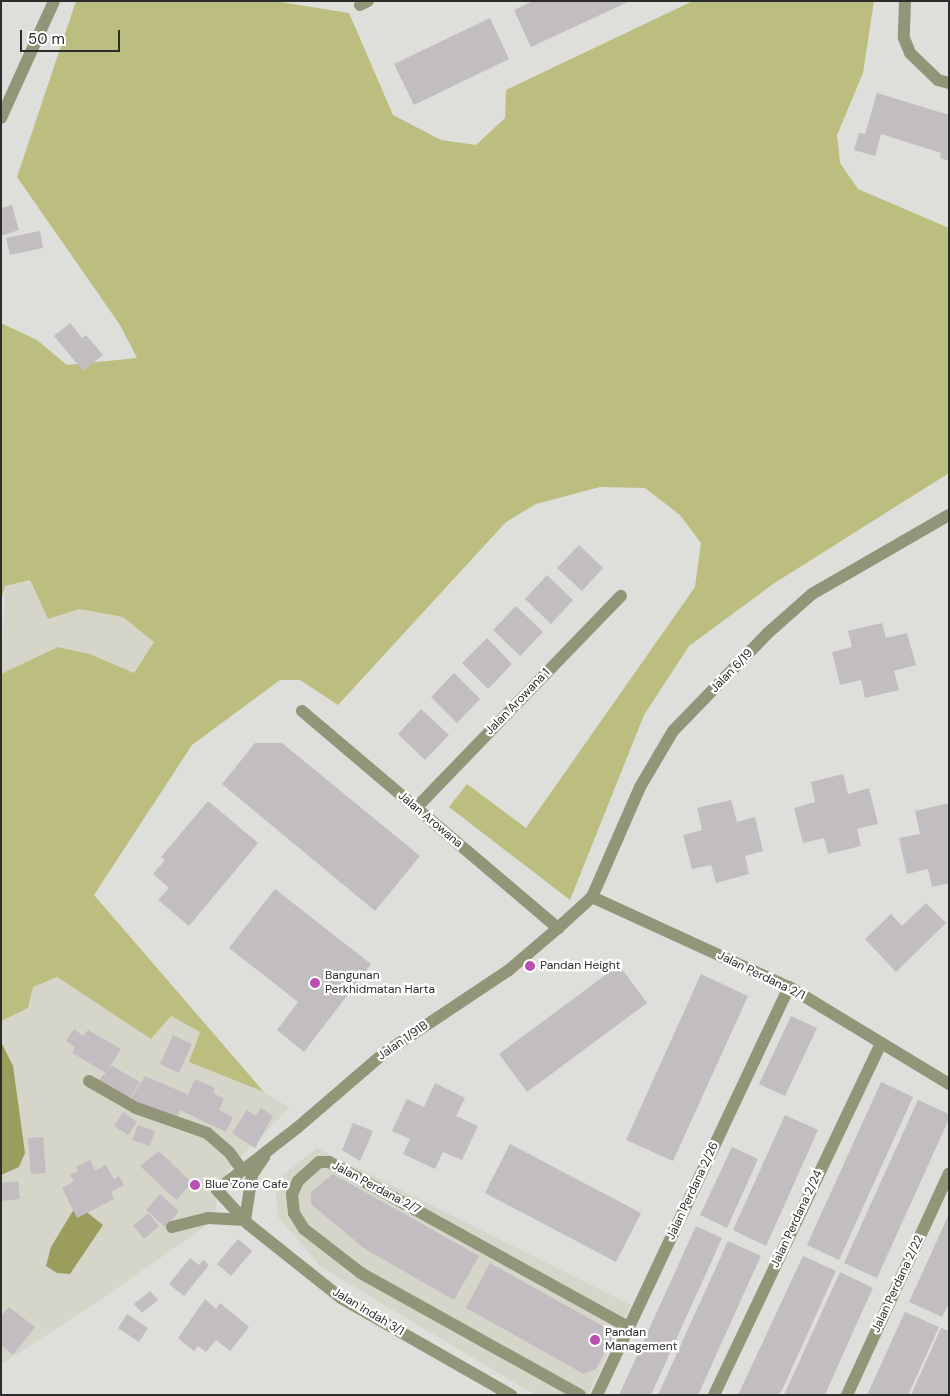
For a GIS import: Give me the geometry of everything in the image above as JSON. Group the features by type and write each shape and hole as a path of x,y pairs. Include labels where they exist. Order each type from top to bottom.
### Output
{"street":[{"path":"1,118 54,1"},
{"path":"905,1 904,38 910,53 938,80 949,83"},
{"name":"Jalan 6/19","path":"592,898 640,787 673,731 769,632 812,594 949,515"},
{"name":"Jalan Arowana 1","path":"416,808 621,596"},
{"name":"Jalan Arowana","path":"302,711 558,928"},
{"name":"Jalan 1/91B","path":"217,1190 267,1153 383,1054 508,970 592,898"},
{"name":"Jalan Perdana 2/1","path":"592,898 789,986 949,1084"},
{"name":"Jalan Perdana 2/26","path":"597,1395 789,986"},
{"name":"Jalan Perdana 2/24","path":"714,1395 881,1044"},
{"path":"89,1081 136,1108 207,1133 229,1152 242,1170"},
{"path":"172,1227 208,1218 245,1220 252,1175 267,1153"},
{"name":"Jalan Perdana 2/7","path":"580,1395 361,1273 304,1229 294,1213 292,1194 298,1181 320,1162 330,1162 628,1327"},
{"name":"Jalan Perdana 2/22","path":"847,1395 949,1173"},
{"name":"Jalan Indah 3/1","path":"217,1190 245,1220 341,1298 511,1395"}],"shaded area":[{"path":"76,1 274,1 349,13 393,115 441,140 476,145 505,118 506,90 693,1 874,1 863,73 837,135 840,163 858,189 949,228 949,473 773,584 689,646 644,715 570,900 449,807 467,784 526,828 695,587 701,543 680,515 645,488 600,487 536,504 506,522 338,705 300,680 280,680 192,745 94,895 264,1092 189,1062 200,1032 171,1016 151,1039 57,977 33,987 28,1008 1,1021 1,674 58,647 90,654 134,673 154,642 123,617 79,609 48,619 30,580 5,586 1,601 1,323 37,340 67,365 137,358 120,325 17,177"},
{"path":"30,580 48,619 79,609 124,617 154,642 134,673 90,654 59,647 1,674 5,586"},
{"path":"56,977 151,1039 171,1015 200,1032 189,1062 264,1092 290,1108 232,1165 216,1192 217,1218 98,1302 1,1364 1,1021 28,1008 33,987"},
{"path":"1,1042 13,1066 25,1153 19,1167 1,1175"},
{"path":"317,1148 631,1305 588,1395 535,1395 321,1267 278,1217 275,1181"},
{"path":"74,1209 84,1210 103,1225 70,1274 57,1273 46,1266 51,1247"}],"building":[{"path":"533,1 630,1 531,47 514,10"},
{"path":"490,18 509,59 414,105 394,64"},
{"path":"877,93 949,115 949,161 940,158 941,153 881,134 875,156 854,150 859,133 865,134"},
{"path":"12,205 19,230 1,236 1,208"},
{"path":"40,231 43,248 10,255 6,238"},
{"path":"70,323 82,338 86,335 103,355 83,371 54,336"},
{"path":"579,545 603,568 582,591 557,568"},
{"path":"547,575 573,600 551,624 525,599"},
{"path":"516,606 543,632 520,656 493,630"},
{"path":"882,623 886,638 907,633 916,665 894,671 899,690 865,698 861,680 840,685 832,652 852,647 848,631"},
{"path":"487,638 512,664 488,689 462,663"},
{"path":"454,673 480,699 457,723 431,697"},
{"path":"421,709 449,735 425,760 398,734"},
{"path":"255,743 282,743 420,856 375,911 222,784"},
{"path":"843,774 848,794 869,788 878,824 857,829 861,846 828,854 824,838 803,843 794,808 815,802 811,782"},
{"path":"731,800 737,822 755,817 763,851 745,856 749,874 716,883 711,865 692,869 683,835 702,830 697,808"},
{"path":"208,801 258,843 189,926 158,900 169,888 153,874 165,860 161,857"},
{"path":"949,803 949,883 932,887 928,869 907,874 899,838 920,834 915,811"},
{"name":"Bangunan Perkhidmatan Harta","path":"275,889 371,964 304,1052 277,1030 298,1002 229,948"},
{"path":"926,903 946,923 896,972 865,939 891,914 902,926"},
{"path":"619,965 647,1003 527,1092 499,1054"},
{"path":"701,974 748,996 673,1161 626,1140"},
{"path":"791,1016 817,1028 785,1096 759,1084"},
{"path":"74,1029 83,1036 88,1030 121,1049 106,1073 72,1053 75,1047 66,1041"},
{"path":"173,1035 192,1044 179,1073 160,1064"},
{"path":"112,1066 140,1082 129,1100 96,1083"},
{"path":"145,1076 187,1094 186,1099 195,1079 215,1088 213,1093 224,1099 219,1110 233,1117 226,1132 180,1110 176,1120 130,1100"},
{"path":"881,1082 913,1097 839,1260 807,1245"},
{"path":"435,1083 465,1098 456,1116 478,1126 462,1160 443,1152 435,1169 403,1154 410,1139 392,1131 407,1099 424,1107"},
{"path":"918,1100 949,1114 949,1119 877,1278 844,1263"},
{"path":"261,1108 273,1116 255,1148 232,1133 247,1110 256,1116"},
{"path":"123,1112 137,1122 128,1135 114,1126"},
{"path":"785,1115 818,1130 766,1246 733,1230"},
{"path":"353,1123 373,1131 360,1161 342,1150"},
{"path":"138,1125 155,1131 150,1146 132,1140"},
{"path":"43,1137 46,1173 31,1174 28,1138"},
{"path":"510,1144 641,1213 616,1262 485,1193"},
{"path":"732,1147 758,1159 727,1228 700,1215"},
{"path":"159,1151 192,1183 176,1200 140,1166"},
{"path":"90,1160 95,1171 106,1165 114,1179 119,1176 124,1185 111,1192 114,1199 77,1218 62,1188 74,1181 70,1175 78,1171 76,1167"},
{"path":"333,1174 479,1256 454,1300 365,1249 311,1204 311,1192"},
{"path":"18,1181 20,1199 1,1201 1,1183"},
{"path":"160,1194 179,1211 165,1227 146,1210"},
{"path":"148,1213 159,1226 144,1239 133,1226"},
{"path":"949,1214 949,1303 942,1317 909,1302"},
{"path":"696,1226 722,1238 651,1395 619,1395"},
{"path":"238,1239 252,1251 231,1276 217,1264"},
{"path":"728,1241 761,1256 698,1395 658,1395"},
{"path":"803,1256 836,1271 783,1388 779,1395 738,1395"},
{"path":"190,1258 199,1265 203,1260 209,1265 184,1296 169,1284"},
{"path":"490,1263 615,1333 596,1369 584,1374 466,1308"},
{"path":"840,1272 873,1288 825,1395 784,1395"},
{"path":"150,1291 158,1300 142,1313 134,1304"},
{"path":"205,1299 216,1309 220,1303 249,1327 230,1351 216,1340 206,1352 198,1346 194,1351 178,1338"},
{"path":"9,1307 35,1327 13,1355 1,1345 1,1316"},
{"path":"905,1312 939,1327 908,1395 867,1395"},
{"path":"127,1314 148,1328 139,1342 118,1328"},
{"path":"941,1328 949,1331 949,1395 911,1395"}],"place":[{"name":"Pandan Height","path":"530,966"},
{"name":"Bangunan Perkhidmatan Harta","path":"315,983"},
{"name":"Blue Zone Cafe","path":"195,1185"},
{"name":"Pandan Management","path":"595,1340"}]}
